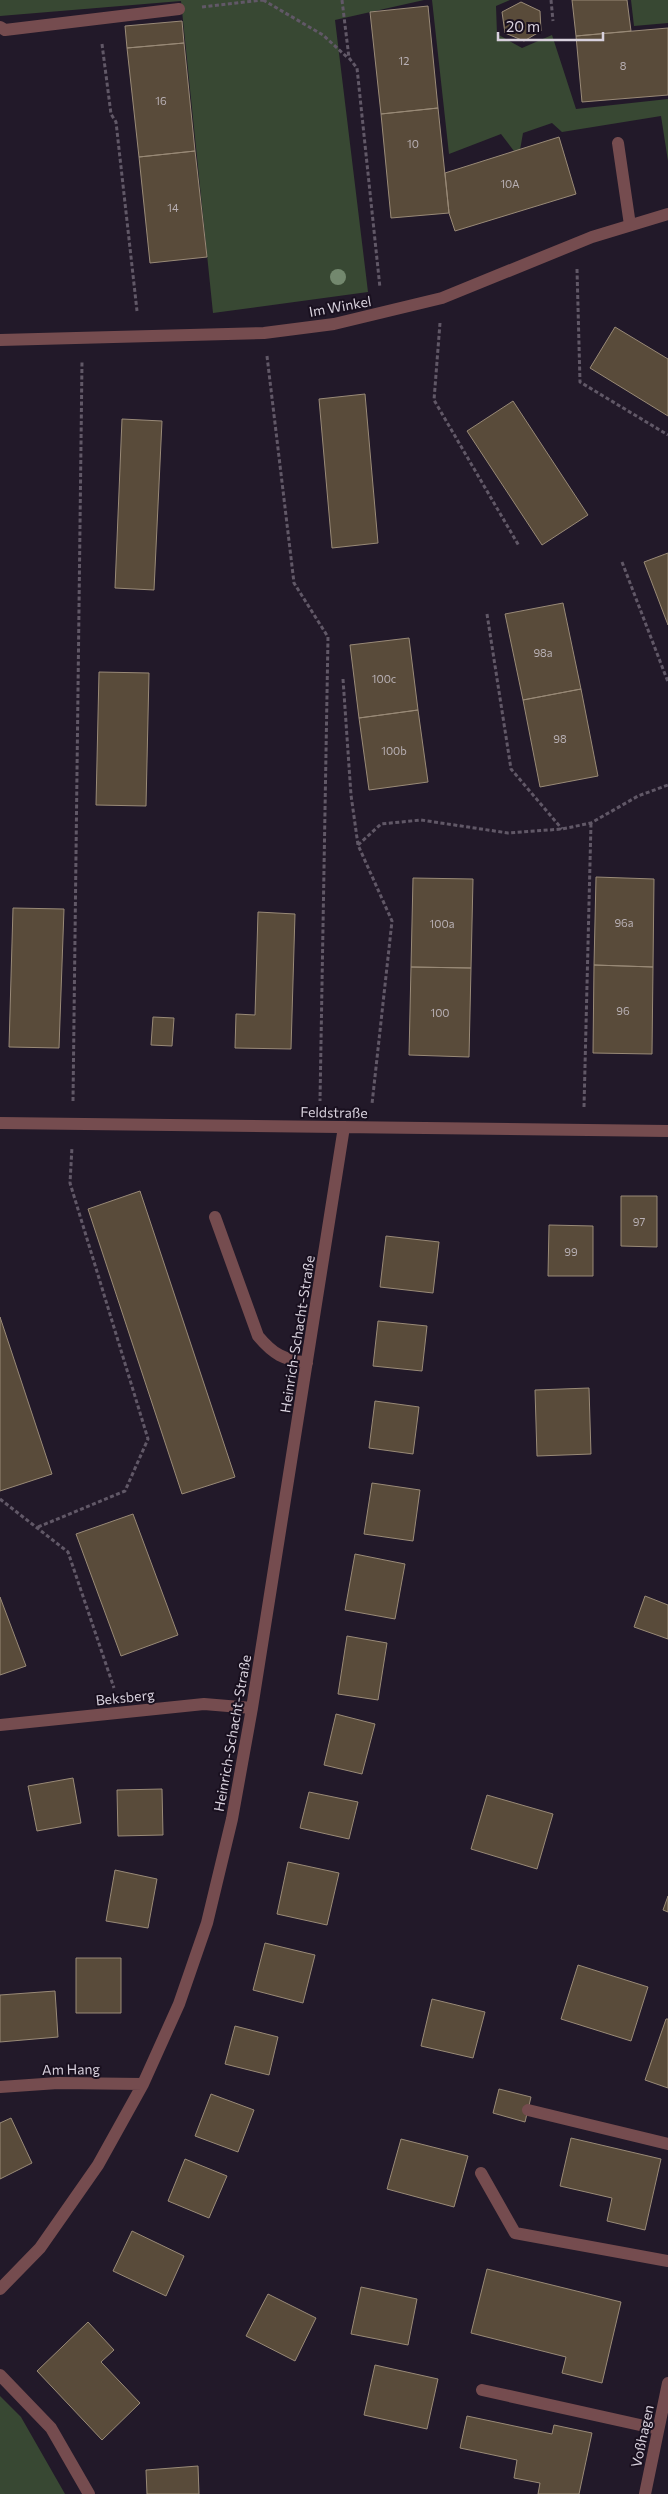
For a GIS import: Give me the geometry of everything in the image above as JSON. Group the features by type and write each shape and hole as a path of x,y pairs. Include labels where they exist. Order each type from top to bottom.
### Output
{"street":[{"path":"0,27 5,30 180,9"},
{"path":"618,143 630,225"},
{"name":"Im Winkel","path":"0,340 264,334 334,324 383,314 442,298 577,244 668,214"},
{"name":"Feldstraße","path":"0,1123 668,1131"},
{"name":"Heinrich-Schacht-Straße","path":"0,2290 40,2248 98,2165 143,2084 179,2004 207,1923 232,1818 252,1708 344,1127"},
{"path":"215,1217 258,1336 271,1352 288,1360 307,1364"},
{"name":"Beksberg","path":"0,1724 204,1704 252,1708"},
{"name":"Am Hang","path":"0,2087 58,2083 143,2084"},
{"path":"528,2110 668,2144"},
{"path":"481,2173 515,2232 668,2261"},
{"path":"0,2375 51,2428 89,2494"},
{"name":"Voßhagen","path":"645,2494 668,2383"},
{"path":"482,2390 658,2430"}],"path":[{"path":"180,9 263,0 323,35 349,58 357,68 383,314"},
{"path":"342,0 349,58"},
{"path":"551,0 553,20"},
{"path":"99,19 110,114 116,122 140,337"},
{"path":"577,244 580,382 668,435"},
{"path":"442,298 434,400 519,546"},
{"path":"264,334 294,582 328,637 320,1126"},
{"path":"38,1527 125,1491 148,1439 70,1183 82,338"},
{"path":"622,562 668,682"},
{"path":"487,614 511,769 562,829"},
{"path":"343,679 351,796 358,845 392,921 369,1127"},
{"path":"358,845 381,824 421,820 508,833 562,829 591,822 638,796 668,785"},
{"path":"583,1130 591,822"},
{"path":"0,1499 68,1552 122,1712"}],"green space":[{"path":"0,0 424,0 335,20 368,292 213,313 181,1 0,16"},
{"path":"432,0 510,0 496,6 497,34 522,48 552,35 576,109 668,99 668,161 661,116 562,132 552,123 523,133 520,150 514,151 501,134 449,154"},
{"path":"631,0 668,0 668,23 634,26"},
{"path":"0,2396 21,2417 65,2494 0,2494"}],"building":[{"path":"572,0 627,0 631,31 576,36"},
{"path":"521,2 540,11 541,31 524,41 505,33 502,12"},
{"path":"428,6 438,108 381,114 370,12"},
{"path":"182,21 184,43 127,48 125,26"},
{"path":"668,28 668,95 582,102 576,36"},
{"path":"184,43 195,151 139,157 127,48"},
{"path":"438,108 449,213 391,218 381,114"},
{"path":"559,137 576,194 455,231 449,213 445,173"},
{"path":"195,151 207,257 150,263 139,157"},
{"path":"615,327 668,359 668,416 590,368"},
{"path":"365,394 378,543 332,548 319,399"},
{"path":"513,401 588,515 542,545 467,431"},
{"path":"122,419 162,421 154,590 115,588"},
{"path":"668,553 668,625 644,562"},
{"path":"563,603 581,689 523,700 505,614"},
{"path":"409,638 418,710 359,718 350,645"},
{"path":"99,672 149,673 146,806 96,805"},
{"path":"581,689 598,776 540,787 523,700"},
{"path":"418,710 428,782 369,790 359,718"},
{"path":"596,877 654,879 653,967 594,965"},
{"path":"413,878 473,879 471,968 411,967"},
{"path":"13,908 64,909 59,1048 9,1047"},
{"path":"258,912 295,914 291,1049 235,1048 236,1014 255,1015"},
{"path":"594,965 653,967 652,1054 593,1053"},
{"path":"411,967 471,968 469,1057 409,1055"},
{"path":"153,1017 174,1018 172,1046 151,1045"},
{"path":"140,1191 235,1477 182,1494 88,1209"},
{"path":"621,1196 657,1196 657,1247 621,1246"},
{"path":"549,1225 593,1226 593,1276 548,1276"},
{"path":"386,1236 439,1242 433,1293 380,1287"},
{"path":"0,1317 52,1474 0,1491"},
{"path":"378,1321 427,1326 422,1371 373,1366"},
{"path":"589,1388 591,1454 537,1456 535,1390"},
{"path":"375,1401 419,1407 413,1454 369,1448"},
{"path":"372,1483 420,1490 413,1541 364,1534"},
{"path":"133,1514 178,1635 121,1656 76,1534"},
{"path":"355,1554 405,1564 395,1619 345,1610"},
{"path":"645,1596 668,1605 668,1639 634,1627"},
{"path":"0,1597 26,1666 0,1675"},
{"path":"347,1636 387,1643 378,1700 338,1694"},
{"path":"336,1714 375,1724 362,1774 324,1765"},
{"path":"73,1778 81,1823 37,1831 28,1786"},
{"path":"162,1789 163,1835 118,1836 117,1790"},
{"path":"309,1792 358,1802 349,1839 300,1828"},
{"path":"487,1795 553,1814 537,1869 471,1849"},
{"path":"288,1862 339,1873 327,1925 277,1914"},
{"path":"115,1870 157,1879 148,1928 106,1921"},
{"path":"668,1896 668,1912 663,1910"},
{"path":"265,1943 315,1955 303,2003 253,1990"},
{"path":"76,1958 121,1958 121,2013 76,2013"},
{"path":"578,1965 648,1987 631,2041 561,2019"},
{"path":"55,1991 58,2037 0,2042 0,1995"},
{"path":"432,1999 485,2012 473,2058 421,2046"},
{"path":"666,2019 668,2019 668,2088 645,2080"},
{"path":"235,2026 278,2037 269,2075 225,2064"},
{"path":"499,2089 531,2097 525,2122 493,2113"},
{"path":"211,2094 254,2110 238,2152 195,2136"},
{"path":"11,2118 32,2163 0,2179 0,2123"},
{"path":"571,2138 661,2159 645,2230 607,2221 612,2198 560,2186"},
{"path":"401,2139 468,2156 454,2207 387,2189"},
{"path":"185,2159 227,2176 209,2218 168,2201"},
{"path":"132,2231 184,2256 166,2296 113,2271"},
{"path":"487,2269 621,2302 602,2383 562,2373 566,2357 471,2333"},
{"path":"361,2287 417,2299 408,2345 351,2334"},
{"path":"268,2294 316,2318 295,2361 246,2336"},
{"path":"88,2322 114,2350 101,2362 140,2403 102,2440 37,2371"},
{"path":"375,2365 438,2379 427,2429 364,2415"},
{"path":"467,2416 552,2434 554,2425 592,2433 579,2494 538,2494 540,2483 514,2478 517,2460 460,2448"},
{"path":"198,2466 199,2494 147,2494 146,2470"}]}
